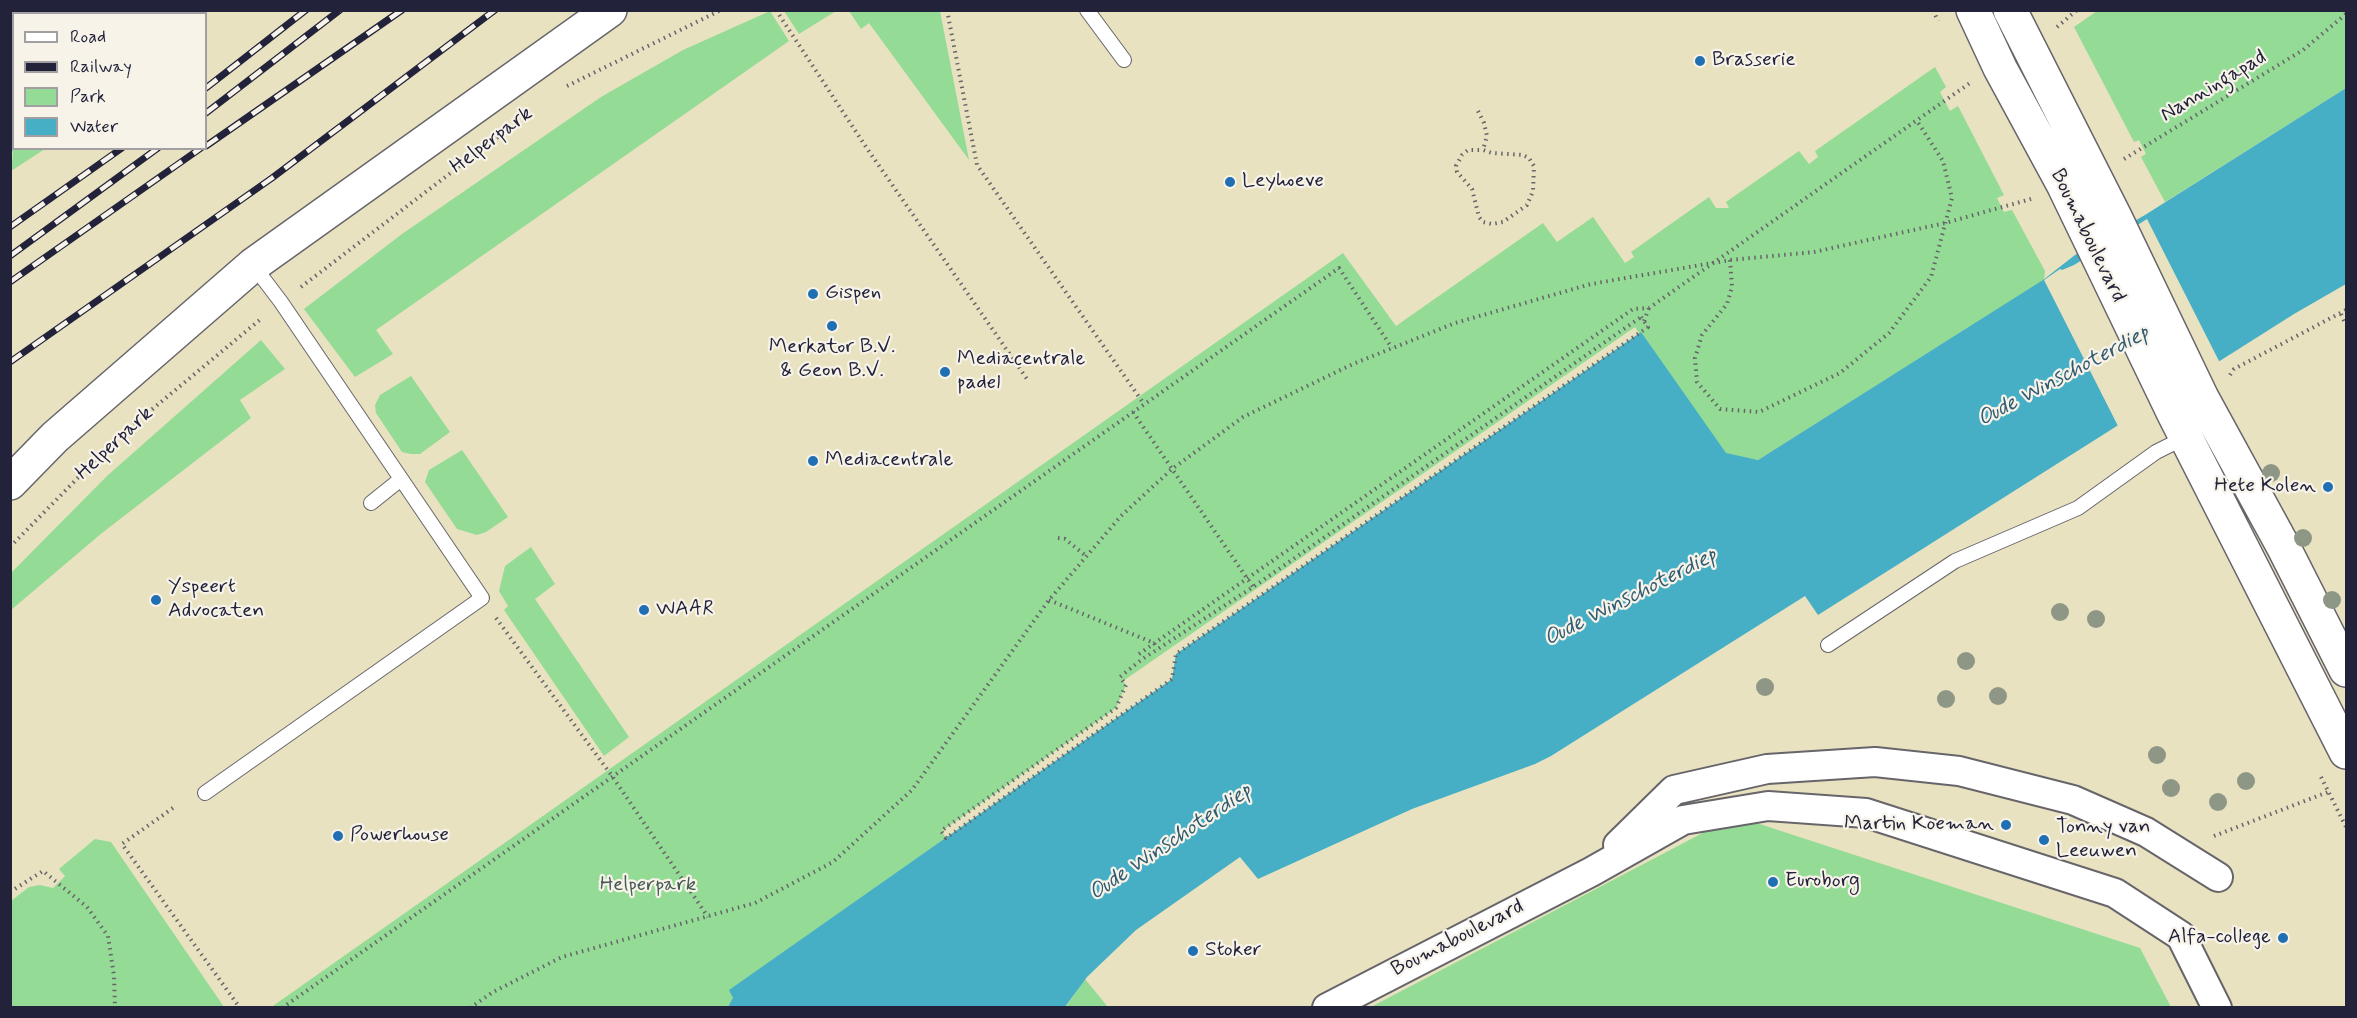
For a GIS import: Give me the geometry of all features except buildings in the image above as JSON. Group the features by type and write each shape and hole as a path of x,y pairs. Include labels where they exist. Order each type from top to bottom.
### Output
{"main road":[{"name":"Helperpark","path":"10,483 55,437 253,265 610,10"},
{"name":"Boumaboulevard","path":"1973,10 2000,68 2064,186 2086,236 2283,546 2346,670"},
{"name":"Boumaboulevard","path":"2010,10 2115,217 2346,752"}],"street":[{"name":"Boumaboulevard","path":"1591,872 1674,790 1767,769 1875,762 1959,771 2073,800 2146,832 2218,877"},
{"name":"Boumaboulevard","path":"1327,1008 1591,872 1683,820 1768,806 1866,813 2115,892 2181,936 2217,1008"}],"lane":[{"path":"1087,10 1124,60"},
{"path":"205,793 482,598 281,302 253,265"},
{"path":"1827,645 1954,561 2078,508 2156,452 2197,408"},
{"path":"371,503 401,480"}],"path":[{"path":"559,90 721,10"},
{"path":"776,10 866,147 1028,379"},
{"path":"947,10 977,165 1144,404"},
{"name":"Nanningapad","path":"2092,175 2112,167 2303,50 2346,14"},
{"path":"1139,654 1633,309 1649,308 1970,83"},
{"path":"1478,111 1487,136 1483,150"},
{"path":"1730,261 1732,287 1727,304 1702,335 1695,358 1697,382 1720,410 1759,412 1840,373 1889,333 1931,277 1952,198 1943,161 1917,121"},
{"name":"Helperpark","path":"10,547 114,441 281,302 513,125"},
{"path":"1468,150 1483,150 1492,153 1523,155 1529,158 1534,166 1533,191 1527,205 1509,218 1492,224 1483,222 1479,217 1472,189 1457,172 1456,166 1468,150"},
{"path":"470,1008 493,992 562,957 755,903 833,862 912,790 1049,600 1120,516 1172,469 1243,417 1353,364 1455,323 1590,284 1730,261 1814,252 1945,223 2033,198"},
{"path":"282,1008 1339,268 1392,348"},
{"path":"1644,321 1649,308"},
{"path":"2197,408 2234,369 2346,310"},
{"path":"2341,314 2346,325"},
{"path":"1641,317 1644,321 1648,327 1176,654 1172,679 946,838 942,831 1116,708 1126,685 1120,677 1189,627 1190,629 1253,587 1641,317"},
{"path":"1133,412 1253,587"},
{"path":"1058,538 1065,539 1086,556"},
{"path":"482,598 612,776 708,917"},
{"path":"1049,600 1154,643 1158,649"},
{"path":"2182,855 2198,842 2328,792 2346,827"},
{"path":"173,808 122,844 240,1008"},
{"path":"10,892 43,870 87,907 108,936 114,976 115,1008"}],"green space":[{"path":"11,11 151,12 12,12 12,150 43,150 11,171 13,153 10,149"},
{"path":"770,11 789,41 376,330 393,354 355,377 304,309 402,234 601,97 683,50"},
{"path":"784,11 836,11 799,34"},
{"path":"849,11 940,11 969,160 869,23 861,29"},
{"path":"2097,11 2346,11 2346,88 2165,202 2141,157 2146,154 2139,140 2134,142 2074,27"},
{"name":"Helperpark","path":"1935,67 1946,87 1940,92 1950,111 1958,106 2004,195 1997,198 2004,212 2012,210 2045,271 2044,280 1758,460 1726,454 1720,445 1713,444 1635,327 1123,681 1126,685 1116,708 942,831 946,838 730,990 734,998 727,1007 270,1008 1343,253 1396,326 1543,223 1557,242 1593,217 1625,263 1634,257 1631,252 1709,197 1716,208 1729,208 1726,202 1799,151 1809,164 1818,157 1815,151"},
{"path":"261,340 285,369 240,400 251,418 102,533 11,610 11,573 107,476"},
{"path":"411,376 450,432 420,454 402,452 376,413 375,405 380,395"},
{"path":"462,450 508,517 486,532 477,535 457,529 425,482 429,470"},
{"path":"531,547 555,584 535,599 629,737 604,756 504,610 508,606 499,591 505,566"},
{"name":"Euroborg","path":"1735,816 2140,948 2171,1007 1369,1008"},
{"path":"95,839 111,842 224,1007 11,1007 11,901 29,887 40,885 53,888 65,876 59,869"},
{"path":"1085,979 1108,1007 1065,1008"}],"water":[{"name":"Oude Winschoterdiep","path":"2346,88 2346,284 2294,314 1818,615 1805,596 1535,764 1412,809 1258,879 1240,857 1136,930 1087,977 1065,1007 727,1008 733,998 729,990 1172,679 1176,654 1641,332 1726,453 1758,460 2043,280 2075,255 2145,215"}],"pier":[{"path":"2147,219 2220,363 2118,426 2044,280 2060,269 2074,265"}],"railway":[{"path":"207,87 306,10"},
{"path":"207,112 340,10"},
{"path":"207,145 402,10"},
{"path":"10,362 272,178 495,10"},
{"path":"10,227 119,150"},
{"path":"10,256 155,150"},
{"path":"10,282 198,150"}],"place":[{"name":"Brasserie","path":"1700,61"},
{"name":"Leyhoeve","path":"1230,182"},
{"name":"Gispen","path":"813,294"},
{"name":"Merkator B.V. & Geon B.V.","path":"832,326"},
{"name":"Mediacentrale padel","path":"945,372"},
{"name":"Mediacentrale","path":"813,461"},
{"name":"Hete Kolen","path":"2328,487"},
{"name":"Yspeert Advocaten","path":"156,600"},
{"name":"WAAR","path":"644,610"},
{"name":"Martin Koeman","path":"2006,825"},
{"name":"Powerhouse","path":"338,836"},
{"name":"Tonny van Leeuwen","path":"2044,840"},
{"name":"Euroborg","path":"1773,882"},
{"name":"Alfa-college","path":"2283,938"},
{"name":"Stoker","path":"1193,951"}]}
